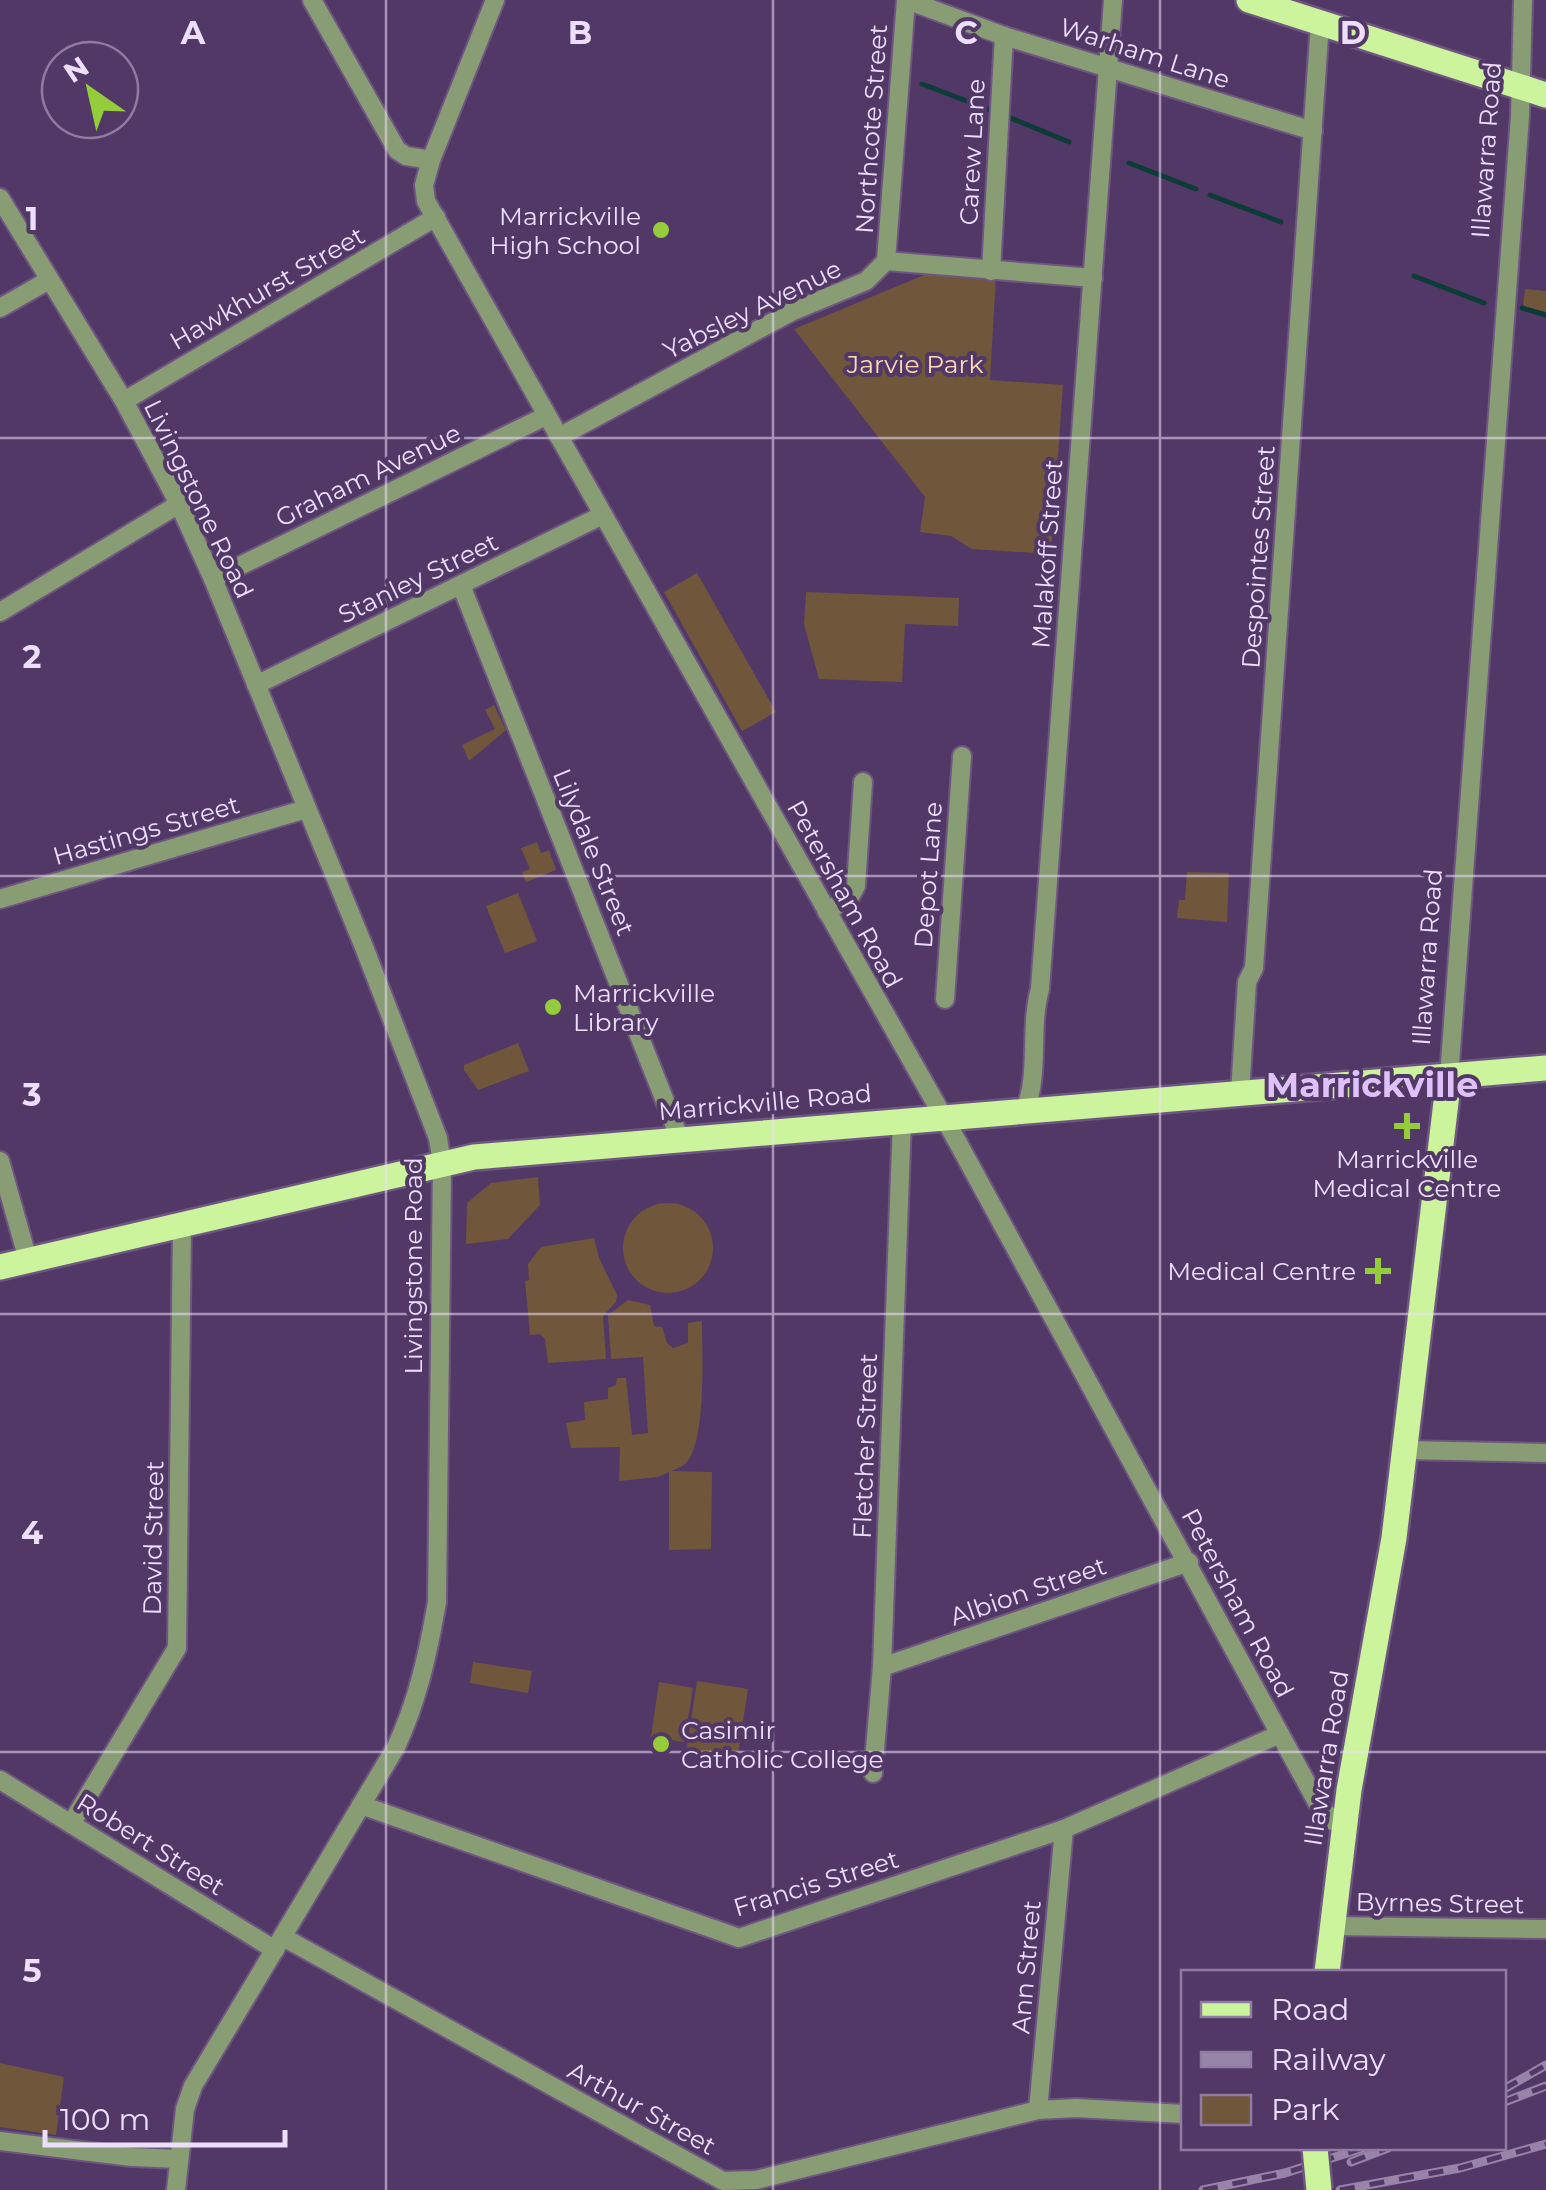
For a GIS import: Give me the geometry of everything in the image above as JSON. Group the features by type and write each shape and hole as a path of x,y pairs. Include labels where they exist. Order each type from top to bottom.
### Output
{"main road":[{"path":"1249,0 1534,92"},
{"name":"Marrickville Road","path":"0,1267 474,1156 1546,1068"},
{"name":"Illawarra Road","path":"1327,1970 1344,1828 1394,1538 1448,1077"},
{"path":"1315,2150 1319,2190"}],"street":[{"path":"312,0 397,150 406,156 431,160 495,0"},
{"name":"Warham Lane","path":"906,0 1004,36 1313,131"},
{"name":"Northcote Street","path":"886,261 906,0"},
{"name":"Malakoff Street","path":"1025,1110 1030,1096 1053,834 1113,0"},
{"name":"Illawarra Road","path":"1448,1077 1534,92 1523,0"},
{"name":"Despointes Street","path":"1240,1093 1248,982 1254,968 1320,23"},
{"name":"Carew Lane","path":"991,271 1004,36"},
{"name":"Petersham Road","path":"431,160 424,194 436,217 1189,1562 1318,1804 1344,1828"},
{"name":"Livingstone Road","path":"0,198 124,401 179,504 402,1045 438,1138 442,1164 437,1602 413,1710 396,1747 193,2086 185,2110 176,2190"},
{"name":"Hawkhurst Street","path":"124,401 436,217"},
{"path":"886,261 1093,278"},
{"name":"Yabsley Avenue","path":"559,437 791,312 866,281 886,261"},
{"path":"0,308 49,280"},
{"name":"Graham Avenue","path":"213,579 546,416"},
{"path":"0,612 179,504"},
{"name":"Stanley Street","path":"256,685 602,515"},
{"name":"Lilydale Street","path":"461,584 680,1139"},
{"name":"Depot Lane","path":"944,998 962,756"},
{"path":"827,912 845,900 856,886 863,782"},
{"name":"Hastings Street","path":"0,899 306,809"},
{"name":"Fletcher Street","path":"874,1773 882,1667 902,1120"},
{"path":"0,1161 28,1260"},
{"name":"David Street","path":"72,1824 176,1648 182,1224"},
{"path":"1404,1450 1546,1453"},
{"name":"Albion Street","path":"882,1667 1189,1562"},
{"name":"Francis Street","path":"361,1805 739,1938 1064,1828 1280,1734"},
{"name":"Robert Street","path":"0,1780 279,1943"},
{"name":"Ann Street","path":"1038,2110 1064,1828"},
{"name":"Byrnes Street","path":"1332,1926 1546,1929"},
{"name":"Arthur Street","path":"279,1943 723,2181 756,2180 1038,2110 1076,2108 1181,2114"},
{"path":"0,2141 132,2157 178,2158"}],"green space":[{"name":"Jarvie Park","path":"934,271 996,277 990,380 1063,385 1051,554 972,549 951,536 920,532 925,497 794,329"},
{"path":"1525,289 1546,291 1546,312 1523,306"},
{"path":"697,573 776,712 742,731 664,592"},
{"path":"806,592 959,598 958,626 905,624 902,682 819,679 804,624"},
{"path":"494,705 506,730 469,761 462,745 495,729 485,710"},
{"path":"537,842 541,853 549,850 556,870 526,882 522,872 530,869 521,848"},
{"path":"1187,872 1229,873 1227,922 1177,918 1179,900 1185,900"},
{"path":"518,893 537,941 505,953 486,906"},
{"path":"518,1043 529,1071 478,1090 464,1065"},
{"path":"538,1177 540,1205 508,1239 466,1244 467,1203 491,1183"},
{"path":"668,1203 700,1216 713,1248 700,1280 668,1293 636,1280 623,1248 636,1216"},
{"path":"594,1238 617,1295 616,1302 603,1316 606,1359 548,1363 545,1339 540,1334 530,1335 525,1281 529,1280 528,1264 541,1247"},
{"path":"628,1300 650,1305 654,1326 662,1327 673,1348 688,1343 688,1323 702,1321 702,1396 697,1437 685,1464 671,1471 712,1472 711,1549 669,1550 669,1472 619,1481 620,1447 571,1448 566,1423 585,1420 584,1402 608,1399 608,1388 616,1385 617,1378 626,1378 632,1435 648,1433 643,1357 611,1359 608,1315"},
{"path":"473,1662 532,1671 528,1693 470,1683"},
{"path":"697,1681 748,1689 737,1760 686,1752"},
{"path":"659,1682 693,1688 684,1742 651,1737"},
{"path":"0,2063 64,2077 56,2135 0,2127"}],"waterway":[{"path":"922,84 993,111"},
{"path":"1006,116 1069,142"},
{"path":"1129,163 1196,189"},
{"path":"1210,195 1281,222"},
{"path":"1414,276 1484,303"},
{"path":"1522,308 1546,315"}],"railway":[{"path":"1506,2088 1546,2065"},
{"path":"1506,2101 1546,2086"},
{"path":"1340,2190 1460,2168 1546,2144"},
{"path":"1203,2190 1285,2173 1357,2150"},
{"path":"1351,2162 1383,2150"}],"place":[{"name":"Marrickville High School","path":"661,230"},
{"name":"Marrickville Library","path":"553,1007"},
{"name":"Marrickville Medical Centre","path":"1407,1126"},
{"name":"Medical Centre","path":"1378,1271"},
{"name":"Casimir Catholic College","path":"661,1744"}],"district":[{"name":"Marrickville","path":"1372,1084"}]}
